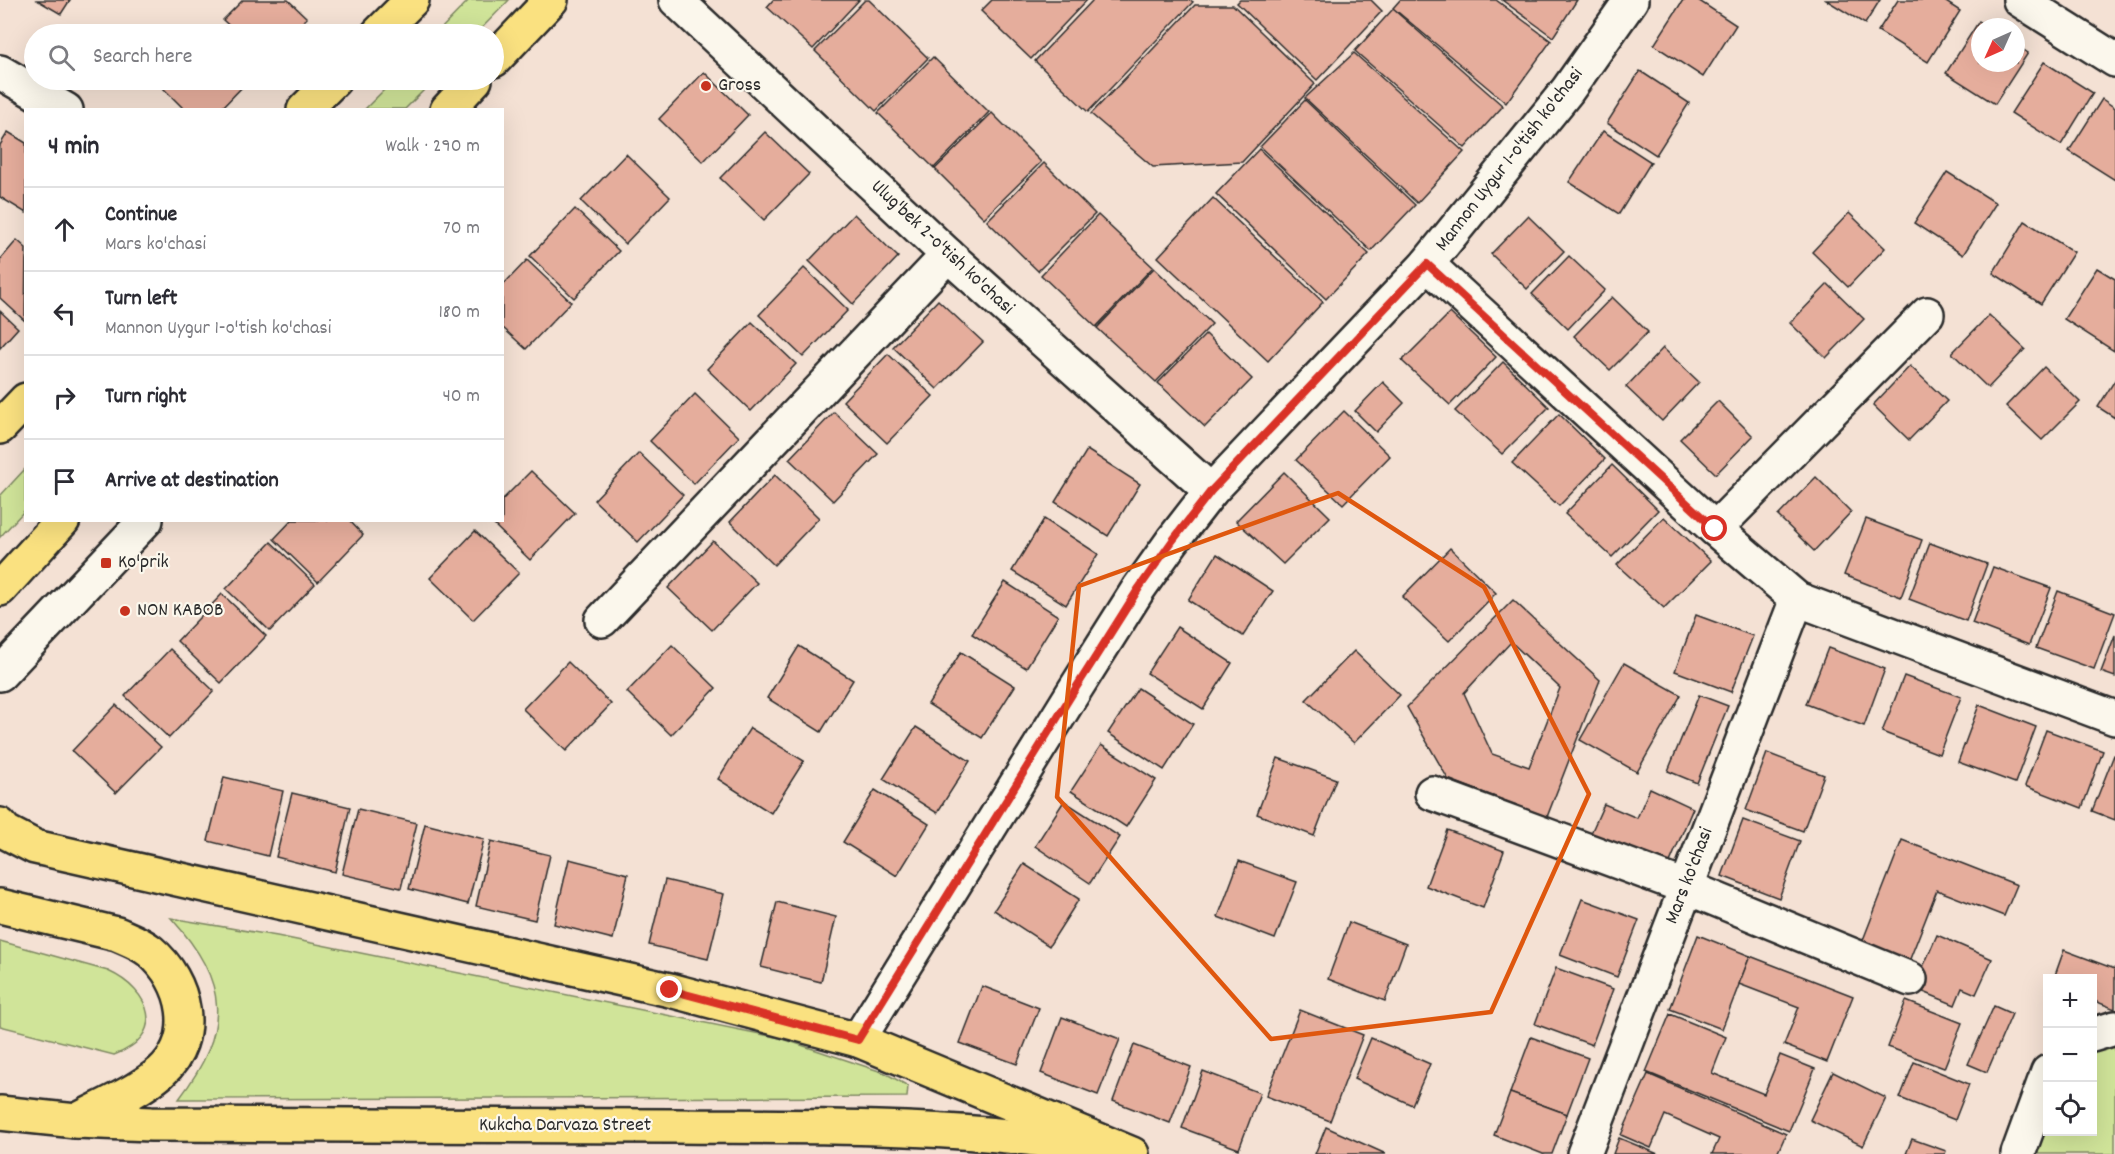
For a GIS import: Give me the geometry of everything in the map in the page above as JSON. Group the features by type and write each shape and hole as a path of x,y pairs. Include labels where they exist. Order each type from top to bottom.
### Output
{"main road":[{"path":"388,24 412,0"},
{"path":"504,49 551,0"},
{"path":"306,108 324,90"},
{"path":"449,108 466,90"},
{"path":"0,427 24,402"},
{"path":"0,589 61,522"},
{"path":"0,825 6,832 35,847 670,990 858,1040 1130,1154"},
{"path":"0,906 117,934 134,941 150,951 161,963 180,994 185,1011 185,1028 173,1059 148,1082 76,1120"},
{"name":"Kukcha Darvaza Street","path":"0,1113 151,1124 805,1127 923,1130 1041,1139 1130,1154"}],"street":[{"name":"Ulug'bek 2-o'tish ko'chasi","path":"676,0 948,255 1211,491"},
{"name":"Mannon Uygur 1-o'tish ko'chasi","path":"858,1040 1139,588 1173,540 1211,491 1427,264 1567,91 1631,0"},
{"path":"2020,0 2115,60"},
{"path":"0,72 24,86"},
{"path":"31,90 63,108"},
{"path":"602,620 948,255"},
{"path":"1427,264 1715,529 1797,599 2115,718"},
{"path":"1715,529 1927,314"},
{"path":"0,674 144,522"},
{"name":"Mars ko'chasi","path":"1584,1154 1797,599"},
{"path":"1432,794 1686,887 1910,980"},
{"path":"2097,1033 2115,1028"},
{"path":"2018,1154 2044,1082"}],"highlighted area":[{"path":"1338,493 1484,587 1589,794 1491,1012 1271,1039 1057,797 1079,586"}],"green space":[{"path":"469,0 509,0 486,24 446,24"},
{"path":"384,90 424,90 406,108 366,108"},
{"path":"24,470 24,511 0,537 0,496"},
{"path":"171,918 277,936 780,1038 885,1073 908,1086 907,1097 179,1099 208,1051 215,1029 217,1007 213,986 204,964"},
{"path":"0,941 108,971 123,980 143,1001 147,1013 147,1025 142,1037 131,1047 114,1055 0,1026"},
{"path":"2115,1042 2115,1154 2028,1154 2043,1115 2043,1136 2097,1136 2097,1048"}],"building":[{"path":"37,0 70,0 61,14"},
{"path":"243,0 288,0 307,18 301,24 227,24 223,20"},
{"path":"773,0 859,0 813,49 767,7"},
{"path":"865,0 869,0 928,58 876,111 815,51"},
{"path":"992,0 1087,0 1031,59 981,11"},
{"path":"1093,0 1190,0 1193,2 1088,112 1035,61"},
{"path":"1240,0 1371,0 1382,11 1317,80 1237,3"},
{"path":"1400,0 1496,0 1551,41 1506,103 1393,8"},
{"path":"1502,0 1577,0 1553,37"},
{"path":"1683,0 1698,0 1736,25 1703,77 1654,45"},
{"path":"1826,0 1880,0 1865,24"},
{"path":"1898,0 1943,0 1960,11 1928,62 1878,31"},
{"path":"1195,5 1233,5 1315,84 1242,162 1153,167 1091,114"},
{"path":"1393,9 1503,106 1465,148 1355,51"},
{"path":"1971,34 1971,72 2016,72 1995,104 1946,73"},
{"path":"1354,53 1464,152 1417,203 1305,98"},
{"path":"933,57 989,112 934,168 878,113"},
{"path":"2044,62 2093,93 2061,145 2011,113"},
{"path":"1640,71 1689,103 1656,155 1607,123"},
{"path":"704,72 748,115 703,162 659,119"},
{"path":"165,90 239,90 222,108 183,108"},
{"path":"2102,99 2115,108 2115,180 2069,151"},
{"path":"1305,100 1415,205 1371,251 1260,147"},
{"path":"992,113 1041,162 984,218 935,169"},
{"path":"1603,131 1651,162 1619,214 1569,182"},
{"path":"8,132 24,142 24,212 0,197 0,145"},
{"path":"765,132 809,174 764,220 720,178"},
{"path":"1259,149 1369,254 1326,299 1216,194"},
{"path":"626,154 670,197 625,244 581,201"},
{"path":"1044,163 1095,214 1038,271 987,221"},
{"path":"1947,172 1996,203 1963,255 1914,223"},
{"path":"1213,198 1323,302 1268,361 1158,257"},
{"path":"575,209 619,251 574,298 530,256"},
{"path":"1849,213 1885,248 1848,287 1812,252"},
{"path":"854,214 898,257 853,304 809,261"},
{"path":"1098,215 1153,267 1096,327 1041,275"},
{"path":"1528,216 1564,251 1527,289 1491,254"},
{"path":"2025,221 2074,252 2041,304 1993,273"},
{"path":"17,240 24,246 24,320 0,298 0,260"},
{"path":"1569,256 1605,290 1568,329 1532,294"},
{"path":"527,260 571,302 526,349 504,329 504,284"},
{"path":"804,268 848,310 803,357 759,315"},
{"path":"1154,268 1212,324 1156,382 1097,328"},
{"path":"2097,268 2115,279 2114,351 2064,319"},
{"path":"1828,284 1864,319 1826,358 1790,323"},
{"path":"1612,297 1648,332 1610,370 1574,336"},
{"path":"938,300 983,342 937,389 893,347"},
{"path":"0,311 18,328 0,348"},
{"path":"1450,313 1496,357 1450,405 1402,361"},
{"path":"1989,315 2025,349 1988,388 1952,353"},
{"path":"752,322 796,364 751,411 707,369"},
{"path":"1206,334 1252,379 1205,427 1158,383"},
{"path":"1663,348 1699,382 1662,421 1626,387"},
{"path":"888,354 933,396 887,443 843,401"},
{"path":"1503,362 1549,407 1502,454 1455,411"},
{"path":"1910,366 1947,401 1909,440 1873,405"},
{"path":"2044,367 2080,402 2042,440 2006,406"},
{"path":"2115,380 2115,418 2098,407"},
{"path":"1383,382 1404,403 1376,432 1355,411"},
{"path":"695,394 739,437 694,484 650,441"},
{"path":"1718,401 1753,436 1716,474 1680,439"},
{"path":"1344,411 1390,456 1343,504 1296,460"},
{"path":"834,412 878,454 833,501 789,459"},
{"path":"1559,414 1605,459 1559,506 1512,463"},
{"path":"1087,450 1140,484 1108,536 1055,502"},
{"path":"639,453 683,495 638,542 594,500"},
{"path":"1612,465 1658,510 1612,557 1565,514"},
{"path":"531,471 575,513 530,560 491,522 504,522 504,498"},
{"path":"1284,472 1330,517 1283,564 1236,521"},
{"path":"775,475 819,518 774,565 730,522"},
{"path":"1816,477 1851,512 1814,551 1778,516"},
{"path":"1664,517 1711,561 1664,608 1617,565"},
{"path":"1044,519 1098,554 1066,605 1012,571"},
{"path":"1866,519 1922,540 1901,597 1844,575"},
{"path":"290,522 351,522 363,535 318,582 274,539"},
{"path":"475,531 519,573 473,620 430,578"},
{"path":"713,541 757,583 712,630 668,588"},
{"path":"271,542 315,584 270,631 226,589"},
{"path":"1930,543 1987,564 1966,621 1909,599"},
{"path":"1450,548 1496,593 1449,641 1402,597"},
{"path":"1217,554 1273,591 1243,636 1188,600"},
{"path":"1993,567 2051,588 2029,645 1972,623"},
{"path":"1005,582 1058,616 1026,668 972,634"},
{"path":"2058,591 2115,613 2094,669 2036,648"},
{"path":"222,594 266,636 221,683 177,641"},
{"path":"1513,600 1600,680 1547,817 1448,779 1407,707","holes":["1511,642 1560,688 1529,767 1492,754 1464,693"]},
{"path":"1696,615 1753,636 1731,692 1675,671"},
{"path":"1177,627 1232,663 1203,709 1147,673"},
{"path":"2115,635 2115,677 2101,672"},
{"path":"672,645 716,688 671,735 627,692"},
{"path":"799,646 853,680 821,732 767,698"},
{"path":"1828,648 1885,669 1864,726 1806,704"},
{"path":"170,649 214,691 169,738 125,696"},
{"path":"1354,651 1400,695 1354,743 1306,700"},
{"path":"961,652 1015,686 982,738 928,704"},
{"path":"568,662 611,704 566,751 523,709"},
{"path":"1624,663 1681,695 1637,772 1580,740"},
{"path":"1904,676 1961,697 1939,754 1882,732"},
{"path":"1138,688 1193,724 1164,770 1108,733"},
{"path":"1699,695 1728,706 1697,783 1668,771"},
{"path":"116,705 161,747 116,793 72,751"},
{"path":"1979,705 2036,727 2015,783 1958,762"},
{"path":"916,727 970,761 937,813 883,779"},
{"path":"750,728 804,761 771,813 718,779"},
{"path":"2046,730 2103,751 2082,808 2025,786"},
{"path":"1101,745 1156,780 1126,827 1071,791"},
{"path":"1767,753 1824,775 1803,831 1746,810"},
{"path":"2115,755 2115,820 2092,811"},
{"path":"1278,758 1336,779 1314,836 1257,814"},
{"path":"224,777 283,791 268,856 208,841"},
{"path":"1650,788 1693,808 1668,867 1591,833 1604,804 1637,818"},
{"path":"875,790 929,824 897,876 843,842"},
{"path":"292,793 350,807 335,872 276,857"},
{"path":"1064,801 1120,837 1090,883 1035,846"},
{"path":"358,809 417,823 401,888 342,874"},
{"path":"1743,820 1800,841 1779,898 1722,876"},
{"path":"425,824 484,839 468,904 409,889"},
{"path":"1447,830 1504,851 1483,908 1426,886"},
{"path":"1902,840 2017,885 2004,916 1937,890 1908,964 1861,945"},
{"path":"491,841 550,855 535,920 476,906"},
{"path":"569,859 628,874 613,939 554,924"},
{"path":"1239,861 1297,882 1275,939 1218,917"},
{"path":"1024,864 1079,899 1049,946 994,910"},
{"path":"665,880 724,894 708,959 649,945"},
{"path":"1582,899 1639,920 1617,977 1560,955"},
{"path":"777,902 836,917 821,982 761,967"},
{"path":"1349,922 1406,944 1385,1001 1328,979"},
{"path":"1698,935 1750,956 1722,1029 1670,1009"},
{"path":"1937,935 1992,959 1976,994 1962,988 1955,1005 1914,988"},
{"path":"2064,950 2115,969 2115,1009 2097,1002 2097,974 2055,974"},
{"path":"1750,956 1853,996 1827,1062 1784,1045 1799,1007 1739,984"},
{"path":"1556,968 1613,989 1592,1045 1535,1024"},
{"path":"982,986 1039,1008 1017,1064 960,1043"},
{"path":"1906,1001 1962,1023 1944,1068 1888,1047"},
{"path":"1994,1006 2012,1014 1987,1072 1968,1064"},
{"path":"1300,1010 1363,1035 1330,1121 1266,1096"},
{"path":"1670,1014 1726,1037 1712,1073 1764,1094 1780,1055 1815,1069 1789,1131 1646,1072"},
{"path":"1062,1017 1120,1039 1098,1095 1041,1073"},
{"path":"1531,1037 1588,1058 1567,1114 1510,1093"},
{"path":"1371,1038 1430,1064 1412,1105 1354,1079"},
{"path":"1134,1045 1191,1067 1170,1123 1113,1101"},
{"path":"1914,1062 1969,1084 1955,1120 1900,1098"},
{"path":"1203,1071 1260,1093 1239,1149 1182,1128"},
{"path":"1833,1072 1886,1098 1863,1146 1810,1120"},
{"path":"1648,1074 1786,1134 1777,1154 1712,1154 1719,1139 1665,1115 1651,1148 1621,1135"},
{"path":"1510,1093 1567,1114 1552,1154 1543,1154 1494,1135"},
{"path":"1326,1127 1386,1154 1315,1154"},
{"path":"1619,1138 1658,1154 1613,1154"},
{"path":"1912,1139 1946,1151 1945,1154 1906,1154"}],"place":[{"name":"Gross","path":"706,86"},
{"name":"Ko'prik","path":"106,563"},
{"name":"NON KABOB","path":"125,611"}],"route":[{"path":"670,990 858,1040 1074,691 1139,588 1173,540 1211,491 1427,264 1715,529"}]}
